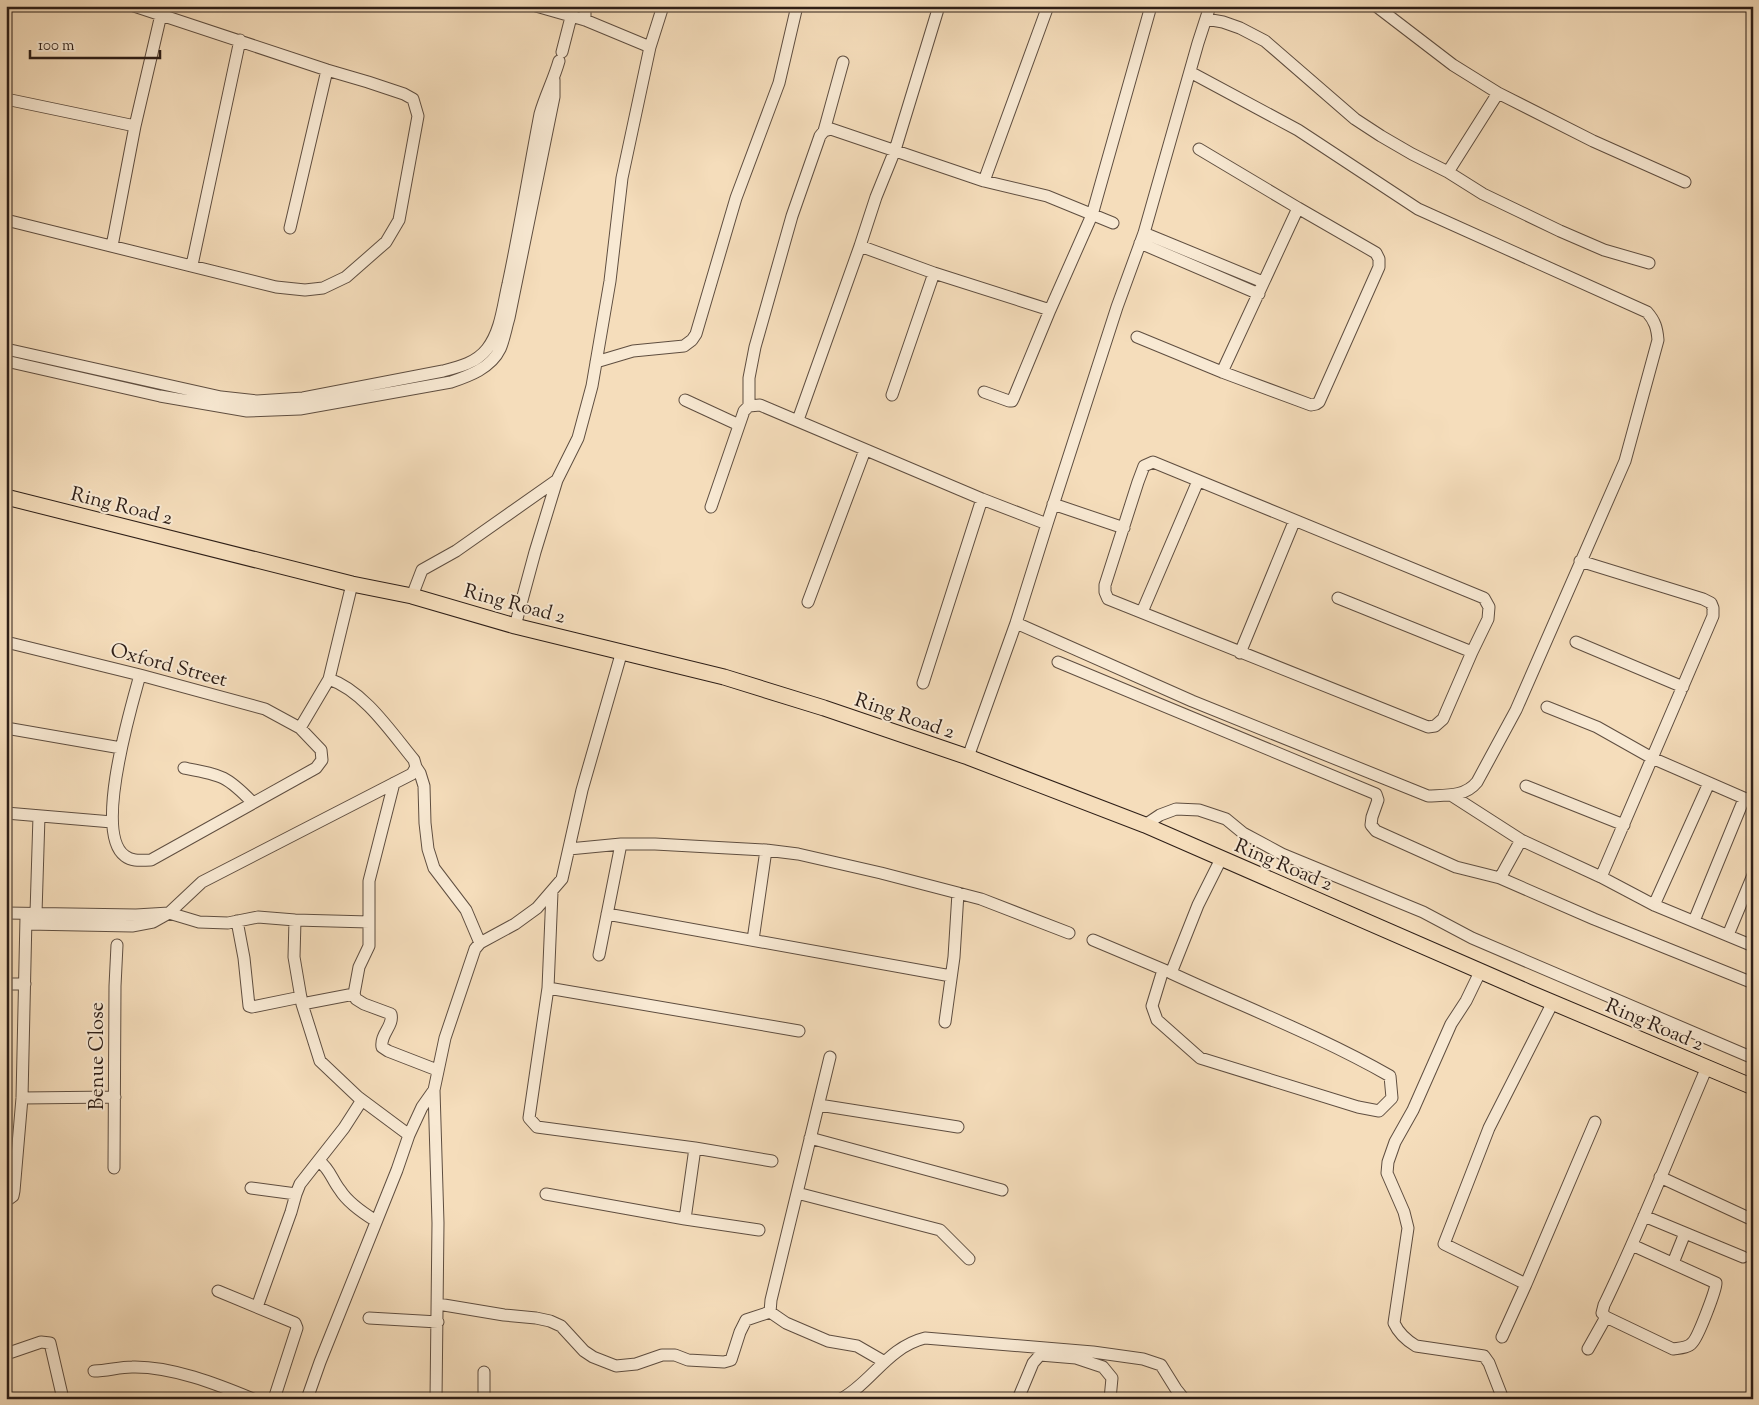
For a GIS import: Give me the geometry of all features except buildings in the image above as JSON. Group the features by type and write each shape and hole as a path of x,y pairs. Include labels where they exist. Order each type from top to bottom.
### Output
{"main road":[{"name":"Ring Road 2","path":"6,497 352,584 412,596 515,626 724,677 824,708 968,757 1145,825 1753,1087"}],"street":[{"path":"6,220 276,287 305,290 323,288 346,277 386,242 399,220 418,116 413,99 404,94 327,70 162,11 134,6"},
{"path":"536,6 585,20 650,47"},
{"path":"585,20 586,6"},
{"path":"515,626 534,552 557,480 578,438 596,362 610,281 622,178 650,47 664,6"},
{"path":"596,362 633,351 684,346 696,334 736,198 779,83 796,6"},
{"path":"798,420 876,197 895,150 939,6"},
{"path":"984,181 1048,6"},
{"path":"984,392 1012,401 1092,215 1150,6"},
{"path":"968,757 1016,623 1117,307 1142,238 1210,6"},
{"path":"1376,6 1453,64 1498,93 1593,141 1685,182"},
{"path":"112,246 135,126 162,11"},
{"path":"6,349 247,411 300,409 451,382 470,376 485,367 499,351 509,318 519,246 554,98 554,80 571,17"},
{"path":"1206,19 1240,28 1265,41 1355,119 1404,150 1448,172 1483,194 1560,232 1604,250 1649,263"},
{"path":"192,265 240,40"},
{"path":"749,406 749,378 754,347 792,216 820,136 824,131 842,62"},
{"path":"290,228 327,70"},
{"path":"1016,623 1192,701 1346,764 1428,796 1451,795 1471,789 1477,782 1516,710 1625,461 1658,340 1654,320 1647,312 1418,209 1298,130 1190,72"},
{"path":"1448,172 1498,93"},
{"path":"6,99 135,126"},
{"path":"824,131 831,128 984,181 1047,196 1113,223"},
{"path":"1137,337 1222,372 1311,405 1316,404 1319,402 1380,267 1376,253 1199,148"},
{"path":"1222,372 1298,208"},
{"path":"1142,238 1263,282"},
{"path":"1142,238 1259,294"},
{"path":"860,246 934,274 1050,310"},
{"path":"892,395 934,274"},
{"path":"6,361 161,390"},
{"path":"685,400 739,425"},
{"path":"711,507 744,411 749,406 760,405 982,499 1047,524"},
{"path":"808,602 866,450"},
{"path":"1153,462 1198,481 1294,522 1484,598 1489,607 1488,619 1443,719 1435,726 1428,727 1108,599 1105,585 1144,466 1153,462"},
{"path":"412,596 422,570 456,550 557,480"},
{"path":"1142,612 1198,481"},
{"path":"923,683 982,499"},
{"path":"1053,504 1124,528"},
{"path":"1240,653 1294,522"},
{"path":"1580,561 1703,599 1711,603 1713,608 1713,616 1602,877"},
{"path":"300,728 330,679 352,584"},
{"path":"1338,598 1472,652"},
{"name":"Oxford Street","path":"6,642 140,675 265,709 300,728 321,750 322,760 316,768 254,803"},
{"path":"1576,642 1683,687"},
{"path":"436,1399 438,1223 434,1090 437,1070 445,1038 475,949 480,943 516,924 537,908 562,879 582,790 622,651"},
{"path":"1058,662 1376,794 1378,800 1371,825 1376,831 1456,867 1500,878 1753,983"},
{"path":"140,675 121,748 112,795 112,822 116,842 124,856 135,861 151,860 254,803 238,786 219,775 184,768"},
{"path":"330,679 348,687 375,713 414,760 424,786 428,849 434,868 466,910 480,943"},
{"path":"1547,706 1597,727 1652,758 1749,800 1694,921"},
{"path":"6,728 121,748"},
{"path":"168,913 202,882 412,774 416,768"},
{"path":"394,783 369,881 369,946 359,967 354,994 356,1000 391,1014 392,1020 383,1037 382,1046 388,1051 437,1070"},
{"path":"1654,904 1709,783"},
{"path":"1526,786 1624,825"},
{"path":"1451,795 1521,840 1602,877 1654,904 1753,946"},
{"path":"1145,825 1160,815 1176,809 1199,810 1226,819 1243,833 1282,854 1423,912 1472,938 1753,1058"},
{"path":"6,813 112,822"},
{"path":"6,1201 13,1196 17,1169 22,1098 25,984 39,816"},
{"path":"1500,878 1521,840"},
{"path":"569,849 621,844 655,844 766,850 798,854 981,899 1068,933"},
{"path":"599,955 621,844"},
{"path":"753,940 766,850"},
{"path":"1093,940 1167,972 1316,1038 1372,1065 1390,1076 1392,1098 1379,1111 1358,1107 1200,1058 1157,1020 1152,1006 1167,972 1195,910 1222,859"},
{"path":"1728,935 1753,875"},
{"path":"552,892 548,988 529,1118 537,1127 695,1148 772,1162"},
{"path":"945,1022 958,893"},
{"path":"6,913 29,920 168,913 199,922 228,923 258,917 369,922"},
{"path":"607,914 951,976"},
{"path":"295,920 294,957 301,1001 320,1061 362,1100 409,1135"},
{"path":"238,921 249,1006 354,994"},
{"name":"Benue Close","path":"114,1168 117,945"},
{"path":"1481,970 1466,1001 1451,1024 1413,1110 1395,1142 1388,1162 1387,1172 1404,1212 1408,1228 1394,1323 1397,1330 1416,1346 1484,1356 1489,1363 1503,1399"},
{"path":"6,984 25,984"},
{"path":"548,988 799,1031"},
{"path":"1526,1284 1444,1244 1490,1128 1553,1002"},
{"path":"770,1312 771,1300 830,1057"},
{"path":"1632,1245 1716,1283 1713,1297 1693,1343 1684,1348 1673,1349 1606,1317 1602,1313 1707,1068"},
{"path":"308,1399 320,1362 409,1135 422,1107 434,1090"},
{"path":"22,1098 115,1097"},
{"path":"256,1307 300,1184 320,1161 362,1100"},
{"path":"819,1105 958,1127"},
{"path":"1502,1337 1595,1122"},
{"path":"810,1138 1002,1190"},
{"path":"685,1219 695,1148"},
{"path":"6,1159 17,1169"},
{"path":"320,1161 327,1167 344,1195 360,1211 376,1221"},
{"path":"1660,1177 1753,1220"},
{"path":"251,1188 296,1194"},
{"path":"797,1193 940,1230 969,1259"},
{"path":"546,1194 685,1219 760,1230"},
{"path":"1644,1216 1743,1257"},
{"path":"1673,1263 1685,1233"},
{"path":"218,1291 295,1323 297,1328 274,1399"},
{"path":"438,1304 550,1321 561,1326 584,1351 593,1357 616,1366 636,1364 662,1355 675,1355 688,1360 724,1362 731,1360 746,1320 770,1312"},
{"path":"770,1312 786,1324 828,1341 857,1346 884,1361"},
{"path":"1588,1349 1606,1317"},
{"path":"369,1318 438,1322"},
{"path":"841,1399 884,1361 915,1340 926,1338 1094,1352 1143,1359 1161,1365 1184,1399"},
{"path":"6,1354 42,1342 50,1343 63,1399"},
{"path":"1021,1398 1033,1363 1040,1355 1076,1358 1103,1367 1112,1378 1110,1399"},
{"path":"94,1371 131,1367 161,1369 194,1378 253,1399"},
{"path":"484,1372 484,1399"}]}
